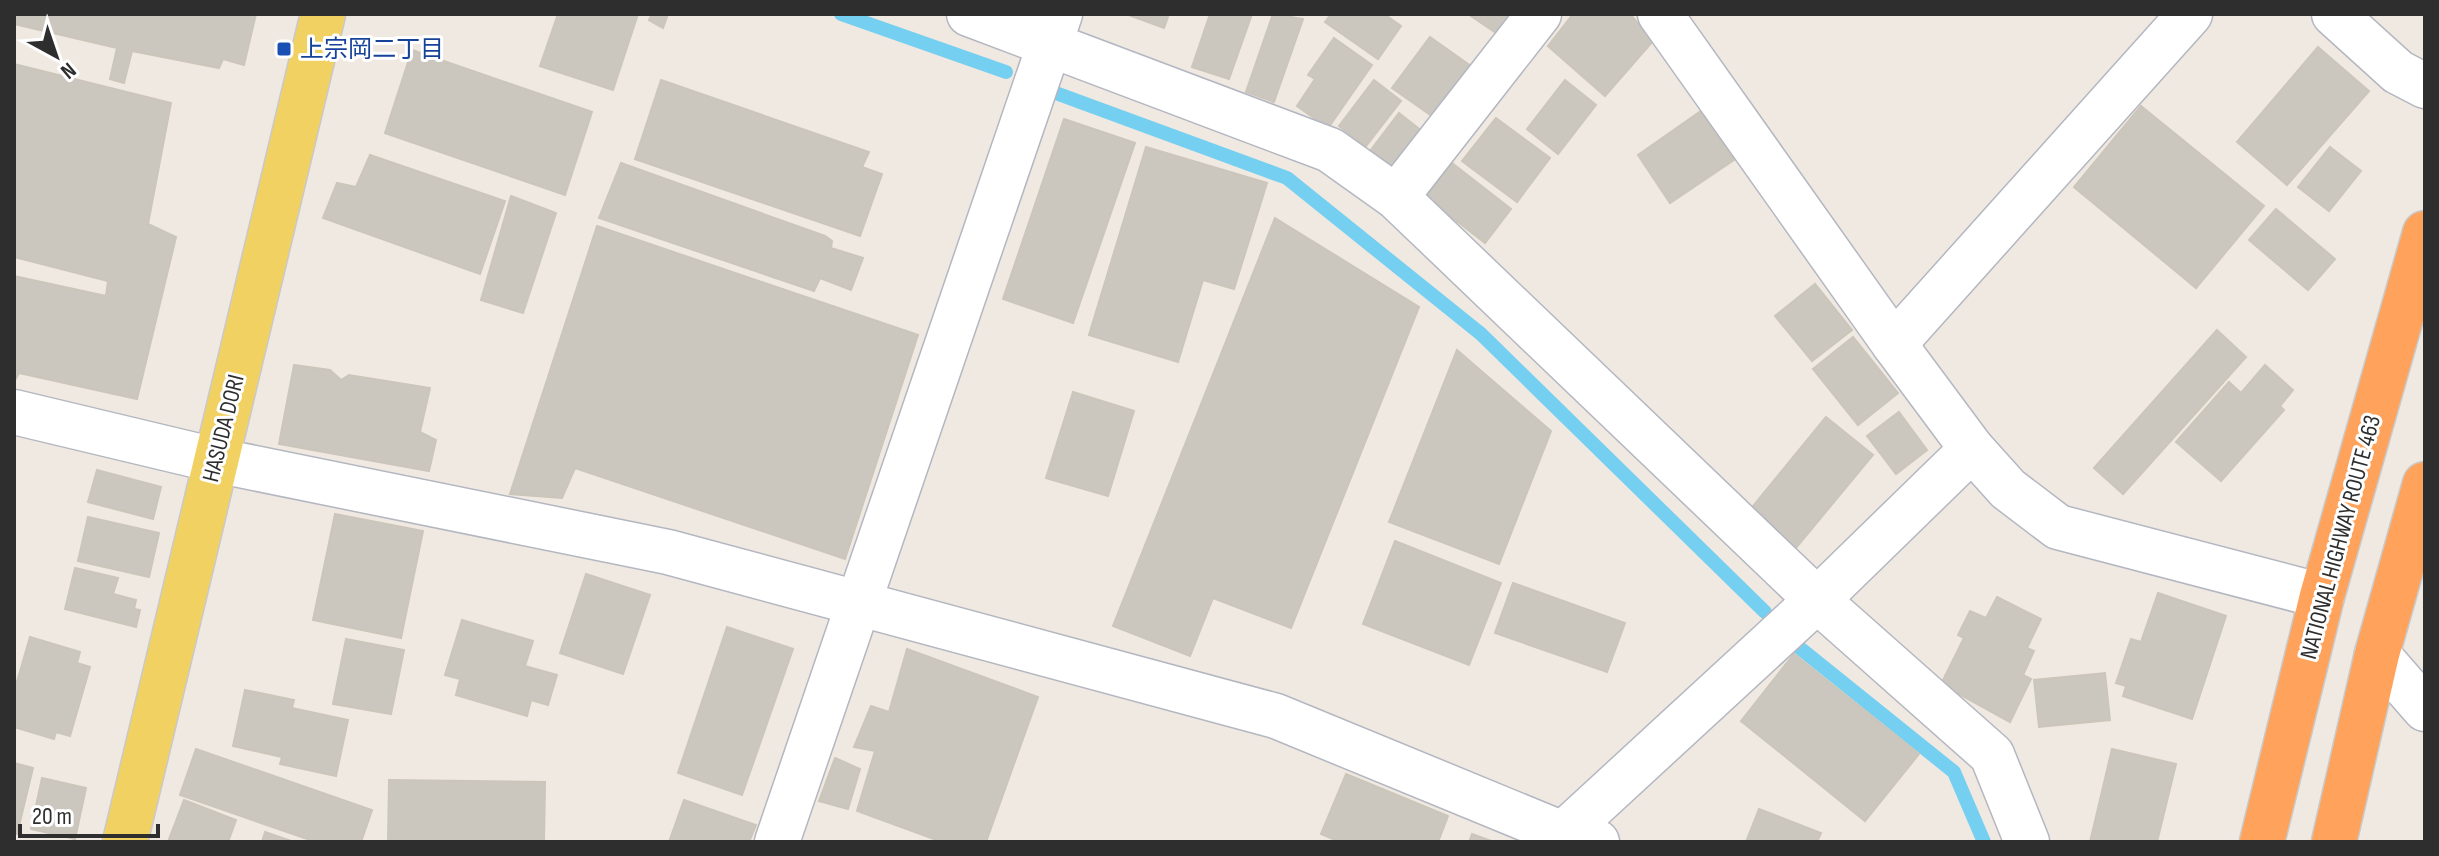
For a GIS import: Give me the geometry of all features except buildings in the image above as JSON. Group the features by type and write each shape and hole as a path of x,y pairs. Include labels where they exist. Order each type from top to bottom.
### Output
{"highway":[{"name":"NATIONAL HIGHWAY ROUTE 463","path":"2262,842 2322,596 2425,233"},
{"path":"2334,842 2377,654 2425,484"}],"main road":[{"name":"HASUDA DORI","path":"125,842 323,14"}],"street":[{"path":"969,14 1055,29 1330,150 1396,197 1817,600 1992,755 2027,842"},
{"path":"1396,197 1539,14"},
{"path":"1660,14 1894,344 1972,449 2008,489 2058,527 2322,596"},
{"path":"1894,344 2190,14"},
{"path":"2334,14 2398,72 2425,86"},
{"path":"777,842 1055,29"},
{"path":"14,412 215,460 668,552 1276,716 1574,839 1972,449"},
{"path":"2377,654 2425,709"}],"waterway":[{"path":"841,14 1006,72"},
{"path":"1053,92 1287,178 1481,334 1765,612"},
{"path":"1796,645 1954,772 1984,842"}],"place":[{"name":"上宗岡二丁目","path":"284,49"}]}
